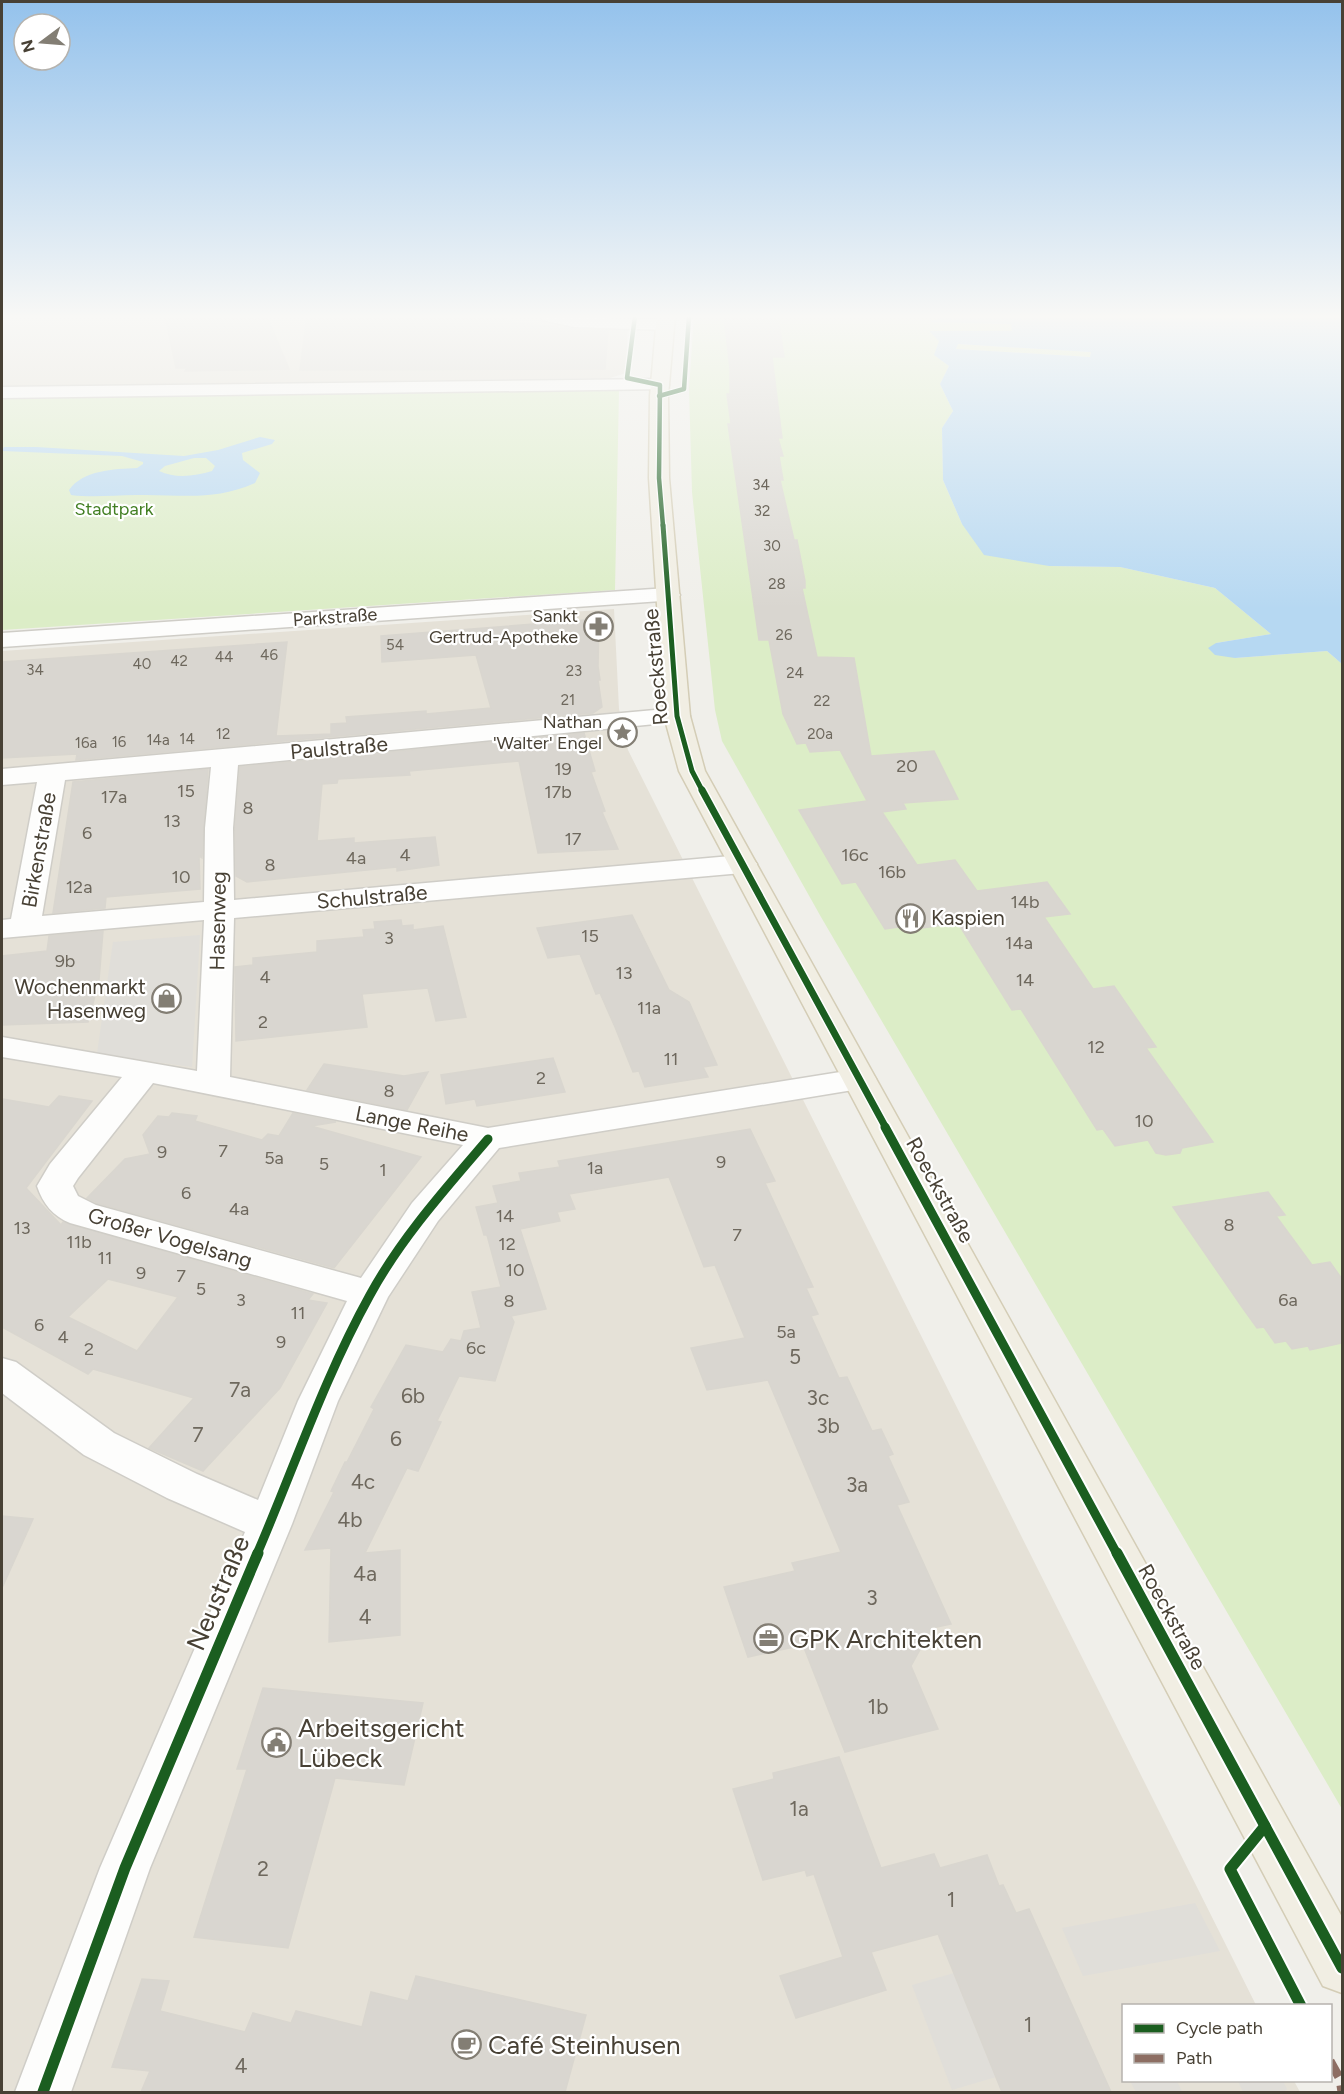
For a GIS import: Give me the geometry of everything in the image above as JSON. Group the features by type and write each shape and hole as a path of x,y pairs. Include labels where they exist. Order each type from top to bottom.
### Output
{"main road":[{"name":"Roeckstraße","path":"659,414 658,478 677,716 692,771 1342,1968"}],"street":[{"name":"Parkstraße","path":"2,640 668,595"},
{"name":"Paulstraße","path":"2,777 225,759 677,716"},
{"name":"Hasenweg","path":"213,1084 219,910 219,828 225,759"},
{"name":"Birkenstraße","path":"13,928 52,774"},
{"name":"Schulstraße","path":"13,928 742,864"},
{"name":"Lange Reihe","path":"2,1047 145,1071 488,1139 859,1079"},
{"name":"Großer Vogelsang","path":"145,1071 63,1172 55,1186 59,1198 68,1208 370,1294"},
{"name":"Neustraße","path":"44,2092 125,1868 270,1524 318,1401 370,1294 425,1212 488,1139"},
{"path":"2,1372 99,1444 182,1485 270,1524"}],"shaded area":[{"path":"614,609 619,709 628,750 1255,2004 1122,2004 1122,2082 1295,2082 1300,2092 2,2092 2,651"},
{"path":"200,935 192,1067 97,1054 113,942"},
{"path":"1195,1903 1220,1951 1083,1976 1062,1928"},
{"path":"954,1973 996,2077 952,2090 912,1985"},
{"path":"1131,2082 1177,2082 1182,2092 1136,2092"},
{"path":"1238,2082 1284,2082 1287,2089 1284,2092 1243,2092"}],"green space":[{"name":"Stadtpark","path":"2,414 619,414 615,590 2,630"},
{"path":"690,414 951,414 942,428 943,480 962,524 1049,566 1120,567 1215,588 1271,634 1216,643 1235,658 1327,651 1342,664 1342,1809 821,917 722,741 715,710 692,492"}],"water":[{"path":"951,414 1342,414 1342,664 1327,651 1235,658 1215,655 1208,648 1216,643 1271,634 1215,588 1120,567 1049,566 984,555 962,524 943,480 942,428"},
{"path":"260,437 275,440 272,444 242,453 243,460 260,473 255,483 224,493 196,496 71,495 69,490 82,478 100,472 137,468 143,462 122,456 2,451 4,447 36,447 184,456 218,450","holes":["194,458 206,458 215,466 212,471 186,476 165,474 159,471 165,466"]}],"building":[{"path":"730,414 779,414 782,438 778,438 783,456 779,456 783,480 780,480 794,540 797,540 805,581 805,588 802,588 817,657 854,658 871,756 934,751 958,799 903,803 906,809 882,812 917,865 955,860 977,891 1047,882 1070,914 1044,917 1093,989 1114,986 1156,1047 1146,1048 1213,1142 1182,1148 1180,1153 1166,1155 1156,1153 1148,1140 1115,1146 1103,1129 1097,1130 1021,1009 1012,1010 958,923 908,930 906,926 885,929 856,882 842,884 799,810 867,801 840,750 810,752 806,743 797,744 783,714 769,640 759,640 728,424 731,424"},
{"path":"599,619 600,680 598,680 602,707 593,713 76,760 77,754 2,758 2,662 287,642 276,736 331,734 331,724 347,723 346,717 426,711 426,714 491,708 476,655 382,662 381,636"},
{"path":"584,733 595,771 591,772 605,811 602,812 618,849 538,853 519,761 409,771 410,775 338,779 337,783 322,784 317,841 354,838 354,843 435,837 439,865 397,871 397,867 247,882 236,876 235,828 240,767"},
{"path":"208,769 202,858 199,856 200,889 106,897 105,908 53,913 73,782"},
{"path":"632,915 669,990 689,1002 717,1065 703,1067 708,1077 645,1087 639,1071 633,1072 600,993 596,994 580,954 548,958 537,928"},
{"path":"401,920 402,926 413,925 413,930 443,926 466,1017 436,1021 428,988 362,994 367,1027 236,1041 235,967 253,965 253,958 317,952 317,941 364,937 363,930 375,929 374,922"},
{"path":"103,931 98,992 96,992 88,1022 2,1025 2,956 47,951 49,936"},
{"path":"553,1058 565,1092 477,1106 475,1099 446,1104 441,1075"},
{"path":"324,1064 404,1076 428,1072 407,1110 307,1090"},
{"path":"59,1096 92,1101 26,1188 61,1225 63,1222 313,1294 308,1300 327,1303 280,1388 203,1471 149,1448 194,1398 93,1369 88,1374 2,1327 2,1099 49,1107","holes":["108,1279 178,1297 137,1351 68,1317"]},
{"path":"172,1113 197,1116 195,1121 262,1140 268,1134 279,1136 293,1113 336,1122 311,1126 421,1157 334,1268 97,1203 87,1198 125,1159 150,1154 143,1135 158,1116 169,1117"},
{"path":"750,1129 775,1181 765,1183 813,1287 806,1288 818,1314 811,1316 839,1378 847,1377 872,1431 881,1429 893,1454 888,1456 909,1502 897,1505 951,1624 932,1628 911,1666 938,1729 845,1752 803,1645 748,1657 724,1587 795,1571 792,1563 841,1552 768,1380 707,1390 691,1348 745,1338 715,1265 704,1267 669,1177 569,1194 575,1209 557,1212 560,1221 520,1229 546,1309 511,1316 514,1322 495,1381 459,1376 437,1421 441,1422 418,1471 407,1468 365,1553 400,1550 400,1635 329,1642 331,1548 305,1550 334,1492 331,1491 345,1462 374,1409 371,1407 406,1345 443,1352 451,1339 461,1341 464,1331 481,1328 472,1292 501,1287 487,1235 484,1235 476,1207 498,1203 493,1186 521,1181 519,1173 560,1167 558,1161"},
{"path":"1268,1192 1285,1215 1276,1216 1312,1265 1330,1262 1342,1279 1342,1343 1310,1350 1308,1346 1292,1349 1286,1341 1275,1343 1264,1327 1257,1328 1173,1207"},
{"path":"2,1516 33,1519 2,1588"},
{"path":"263,1688 423,1703 404,1785 335,1778 288,1948 194,1937 247,1769 237,1769"},
{"path":"839,1757 881,1868 934,1854 940,1868 987,1855 999,1886 1003,1885 1016,1913 1029,1909 1111,2092 1002,2092 938,1934 871,1952 886,1990 796,2018 780,1976 843,1957 814,1874 807,1876 805,1870 763,1880 733,1789 774,1779 773,1773"},
{"path":"416,1976 586,2015 565,2092 141,2092 150,2071 112,2067 142,1979 169,1981 160,2011 245,2032 253,2013 291,2023 296,2011 362,2027 371,1992 408,2001"}],"marked path":[{"path":"1332,2065 1340,2079 1342,2092"}],"cycle path":[{"path":"660,414 659,478 677,716 692,771 1342,1968"},
{"path":"43,2092 125,1868 270,1524 318,1401 370,1294 425,1212 488,1139"},
{"path":"1265,1826 1230,1869 1300,2004"}],"place":[{"name":"Sankt Gertrud-Apotheke","path":"599,626"},
{"name":"Nathan 'Walter' Engel","path":"623,732"},
{"name":"Kaspien","path":"910,918"},
{"name":"Wochenmarkt Hasenweg","path":"167,999"},
{"name":"GPK Architekten","path":"768,1639"},
{"name":"Arbeitsgericht Lübeck","path":"277,1743"},
{"name":"Café Steinhusen","path":"467,2045"}]}
